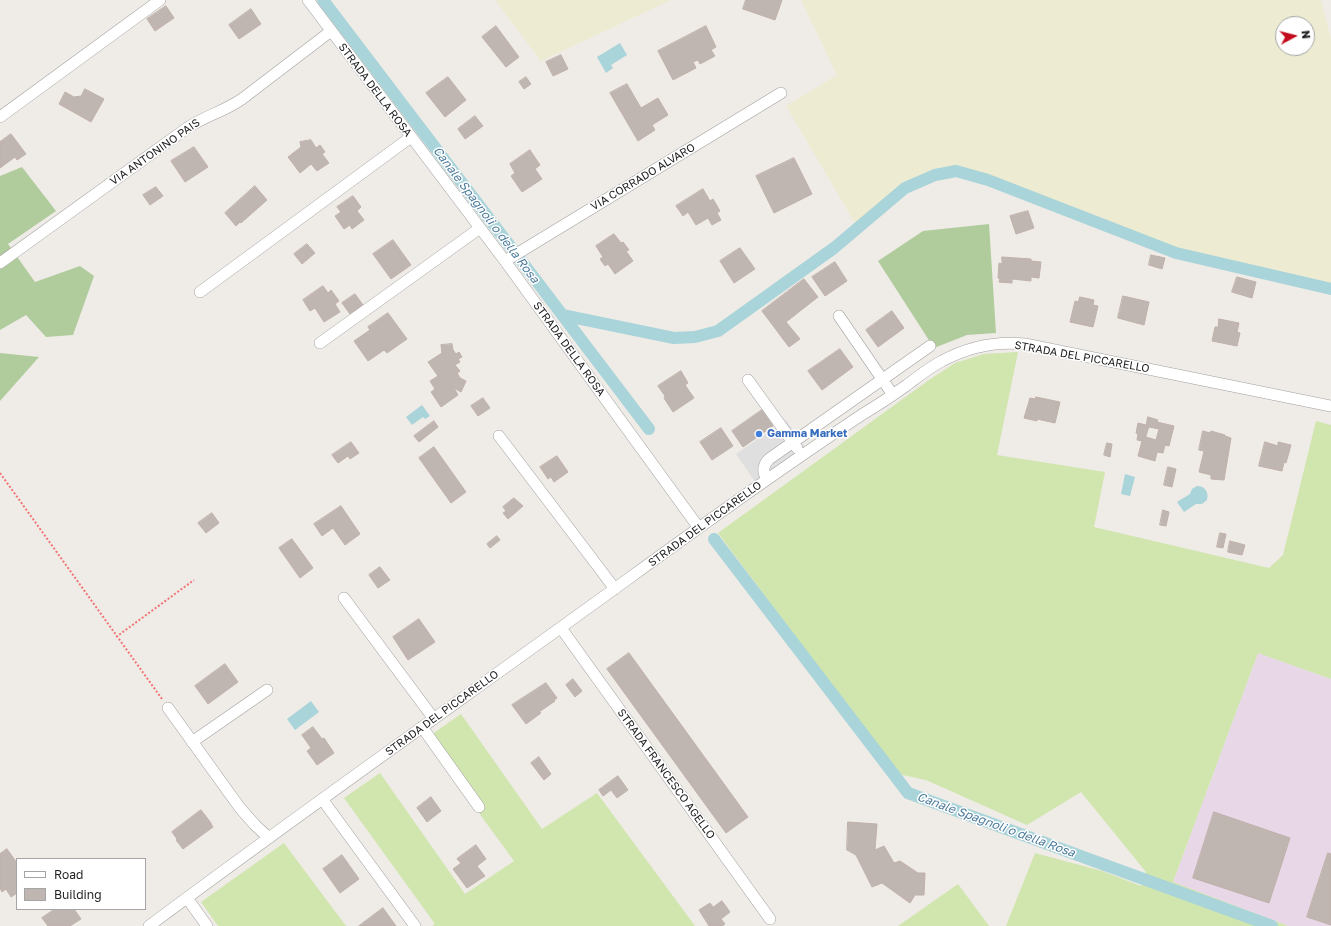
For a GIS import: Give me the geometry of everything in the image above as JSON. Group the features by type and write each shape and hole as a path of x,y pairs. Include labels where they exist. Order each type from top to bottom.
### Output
{"street":[{"path":"0,117 160,0"},
{"name":"STRADA DELLA ROSA","path":"308,0 505,261 699,528"},
{"name":"VIA ANTONINO PAIS","path":"0,263 187,128 200,120 229,108 242,99 331,31"},
{"name":"VIA CORRADO ALVARO","path":"505,261 781,93"},
{"path":"200,292 411,136"},
{"path":"320,343 480,228"},
{"path":"839,316 892,395"},
{"name":"STRADA DEL PICCARELLO","path":"149,926 322,799 767,479 933,366 953,356 984,346 1012,344 1039,347 1331,406"},
{"path":"767,479 764,470 767,461 930,346"},
{"path":"748,380 802,455"},
{"path":"500,436 615,589"},
{"path":"344,598 434,719"},
{"name":"STRADA FRANCESCO AGELLO","path":"561,628 770,919"},
{"path":"192,742 267,690"},
{"path":"168,708 240,808 269,838"},
{"path":"422,727 480,807"},
{"path":"322,799 415,926"},
{"path":"187,898 207,926"}],"path":[{"path":"0,473 168,708"},
{"path":"116,637 194,580"}],"shaded area":[{"path":"786,420 806,449 756,483 736,454"},
{"path":"1258,653 1331,679 1331,926 1288,926 1173,882"}],"green space":[{"path":"495,0 671,0 541,61"},
{"path":"801,0 1321,0 1331,39 1331,289 1176,253 988,180 957,171 935,175 905,188 858,228 786,106 837,75"},
{"path":"22,167 56,211 8,244 35,282 80,266 94,276 73,335 46,337 26,315 0,330 0,176"},
{"path":"989,224 996,333 967,335 934,348 878,261 923,231"},
{"path":"1018,352 997,455 1105,472 1094,527 1269,568 1283,555 1316,421 1331,425 1331,679 1258,653 1173,882 1288,926 1006,926 1035,853 1102,871 1141,886 1146,872 1081,792 1027,825 926,780 898,774 718,533 929,380 955,363 984,354"},
{"path":"0,353 39,357 0,401"},
{"path":"461,714 542,829 597,793 695,926 432,926 435,924 344,798 380,773 465,894 514,861 425,739"},
{"path":"284,843 346,926 218,926 201,902"},
{"path":"958,884 989,926 898,926"}],"water":[{"path":"620,43 627,55 611,65 613,68 606,73 597,57"},
{"path":"422,405 430,416 425,419 423,417 412,425 406,417"},
{"path":"1125,474 1135,477 1130,496 1121,494"},
{"path":"1197,486 1206,490 1207,500 1202,504 1196,504 1184,512 1177,502 1190,494 1192,489"},
{"path":"311,701 319,712 295,730 287,719"}],"building":[{"path":"746,0 782,0 775,20 743,9"},
{"path":"166,6 174,18 155,31 147,19"},
{"path":"251,9 261,24 239,39 229,25"},
{"path":"496,26 519,57 506,67 482,37"},
{"path":"706,26 716,47 711,50 715,56 700,64 698,60 693,62 696,68 673,80 658,51"},
{"path":"561,55 568,69 553,76 546,62"},
{"path":"448,77 466,100 445,117 426,93"},
{"path":"526,77 531,84 524,89 519,82"},
{"path":"627,84 641,108 658,98 668,115 652,125 655,130 638,141 610,93"},
{"path":"85,89 104,99 91,122 59,104 65,92 74,97 81,96"},
{"path":"475,116 483,126 465,139 458,129"},
{"path":"11,134 26,154 17,160 15,157 0,168 0,142"},
{"path":"311,140 316,148 320,145 325,152 322,154 329,163 317,171 311,164 300,173 288,157 301,147 300,142"},
{"path":"194,147 208,167 185,182 171,161"},
{"path":"530,150 540,165 535,169 542,179 522,192 511,176 515,173 510,164"},
{"path":"794,158 812,194 774,213 756,176"},
{"path":"255,186 267,200 236,226 225,213"},
{"path":"156,187 163,196 150,205 143,195"},
{"path":"703,189 710,201 713,199 720,211 717,213 721,220 712,225 708,218 696,225 688,212 683,216 676,206"},
{"path":"353,196 361,207 357,211 364,220 352,229 350,225 344,229 335,216 341,212 337,207"},
{"path":"1028,211 1034,228 1016,234 1010,216"},
{"path":"614,234 629,250 626,251 633,261 615,274 608,264 605,266 600,259 603,257 596,246"},
{"path":"393,240 411,265 391,279 373,254"},
{"path":"307,244 315,253 302,264 294,254"},
{"path":"740,248 755,269 734,283 720,261"},
{"path":"1151,255 1165,258 1162,269 1149,265"},
{"path":"1002,257 1031,259 1031,261 1041,262 1039,278 1031,277 1031,281 1012,279 1012,283 999,282 999,263 1002,264"},
{"path":"835,262 847,281 825,296 812,277"},
{"path":"1237,277 1256,282 1252,298 1232,292"},
{"path":"804,279 818,297 786,322 800,339 789,347 762,311"},
{"path":"323,286 328,293 331,290 339,301 335,304 340,312 324,322 315,308 310,311 303,300"},
{"path":"355,294 363,305 350,314 342,303"},
{"path":"1123,296 1149,302 1144,325 1118,318"},
{"path":"1080,297 1094,300 1093,305 1098,306 1093,327 1070,322 1075,301 1078,302"},
{"path":"892,311 904,328 878,347 866,330"},
{"path":"388,313 407,339 387,353 384,350 368,361 354,341 370,330 368,327"},
{"path":"1219,319 1239,323 1237,332 1240,333 1237,346 1212,341 1215,327 1218,327"},
{"path":"452,344 453,350 456,354 459,352 462,357 458,359 460,362 455,365 460,371 457,373 460,378 466,381 461,392 454,388 458,395 441,407 431,392 435,389 430,381 438,376 428,362 442,353 441,345"},
{"path":"840,349 853,367 822,390 808,371"},
{"path":"681,371 688,383 685,385 694,398 673,412 658,386"},
{"path":"1036,397 1060,402 1055,423 1024,418 1030,398 1035,399"},
{"path":"483,398 490,408 478,416 471,406"},
{"path":"762,410 773,426 743,447 732,431"},
{"path":"1148,417 1158,420 1157,422 1174,426 1169,446 1165,445 1163,453 1157,452 1155,461 1138,456 1142,441 1137,440 1138,434 1136,433 1138,423 1146,425","holes":["1149,427 1159,429 1156,440 1146,437"]},
{"path":"434,421 438,427 419,442 414,436"},
{"path":"721,428 733,446 712,460 700,442"},
{"path":"1203,431 1210,433 1211,431 1231,438 1224,480 1211,479 1211,475 1199,472 1204,451 1199,450"},
{"path":"351,442 359,453 350,459 348,456 338,463 332,455"},
{"path":"1265,442 1278,446 1278,442 1291,445 1282,471 1259,466"},
{"path":"1107,443 1112,444 1110,457 1104,455"},
{"path":"434,447 466,492 451,503 419,458"},
{"path":"557,456 568,472 554,482 551,477 548,479 540,467"},
{"path":"1168,467 1176,469 1172,487 1164,485"},
{"path":"514,498 523,506 508,519 503,513 506,511 503,507"},
{"path":"341,506 360,534 345,545 333,528 322,536 314,524"},
{"path":"1163,510 1169,512 1166,526 1160,525"},
{"path":"212,513 219,523 206,533 198,523"},
{"path":"1220,533 1226,534 1223,548 1217,547"},
{"path":"497,536 500,540 490,548 487,544"},
{"path":"292,539 313,568 300,578 279,548"},
{"path":"1230,541 1245,545 1242,555 1228,552"},
{"path":"380,567 390,580 378,588 369,575"},
{"path":"419,619 435,642 408,660 393,637"},
{"path":"629,653 748,817 726,833 607,669"},
{"path":"225,664 238,682 208,704 195,686"},
{"path":"573,679 582,691 575,697 566,685"},
{"path":"546,683 557,698 539,712 541,713 526,724 512,705"},
{"path":"313,727 322,739 324,738 334,753 317,765 307,751 311,748 302,735"},
{"path":"539,757 551,774 544,780 531,763"},
{"path":"618,776 628,790 617,798 611,790 603,796 599,790"},
{"path":"431,797 441,811 427,822 417,808"},
{"path":"201,810 213,827 183,849 172,832"},
{"path":"1214,812 1290,838 1269,903 1193,878"},
{"path":"848,822 877,824 875,850 884,846 894,863 900,861 918,873 925,873 924,895 915,895 910,903 882,883 872,887 856,855 847,850"},
{"path":"476,845 486,859 477,866 485,876 467,888 453,869 461,863 457,859"},
{"path":"7,849 16,862 16,894 11,897 6,889 2,892 0,888 0,854"},
{"path":"1328,853 1331,854 1331,925 1307,917"},
{"path":"342,855 359,879 340,893 323,869"},
{"path":"722,901 730,912 721,919 725,924 722,926 709,926 699,910 710,903 713,907"},
{"path":"383,908 396,926 359,926"},
{"path":"54,910 75,910 81,919 70,926 48,926 42,918"}],"waterway":[{"name":"Canale Spagnoli o della Rosa","path":"323,0 649,429"},
{"path":"562,315 674,338 695,337 718,331 834,248 905,188 935,175 956,171 988,180 1176,253 1331,289"},
{"name":"Canale Spagnoli o della Rosa","path":"714,539 908,793 1272,926"}],"place":[{"name":"Gamma Market","path":"759,434"}]}
